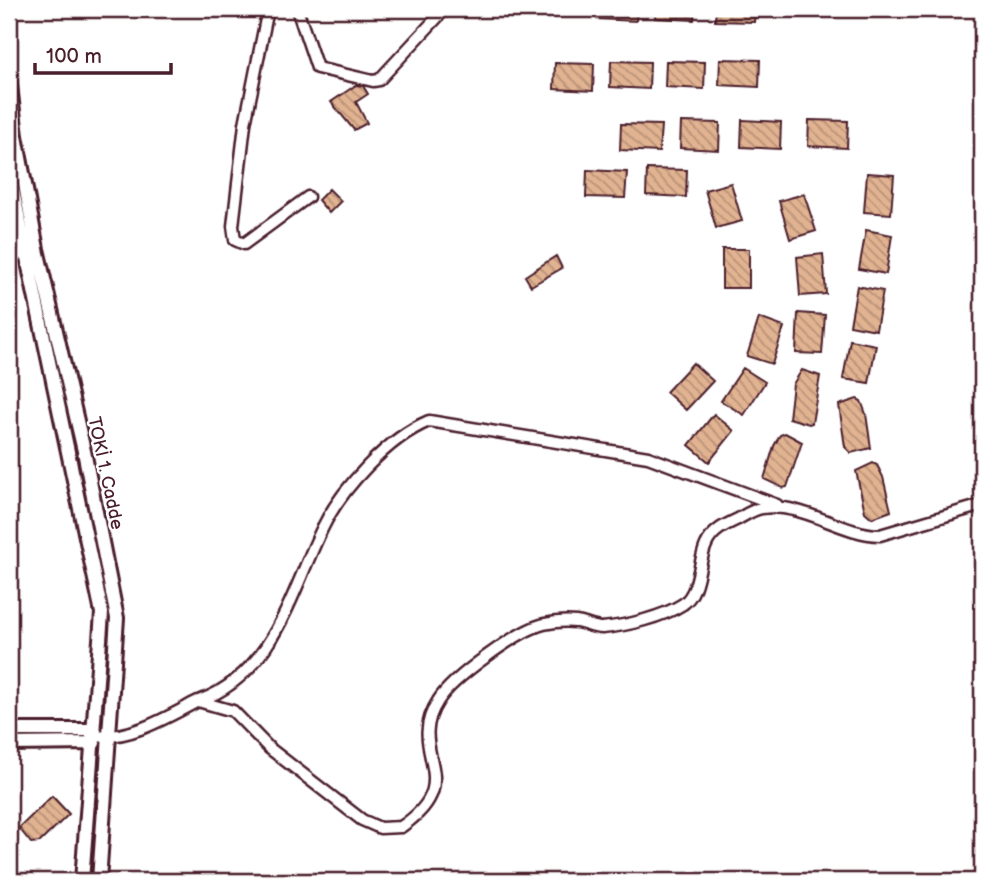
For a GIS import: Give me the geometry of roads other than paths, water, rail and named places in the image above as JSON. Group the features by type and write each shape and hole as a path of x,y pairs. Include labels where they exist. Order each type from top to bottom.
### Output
{"main road":[{"name":"TOKİ 1. Cadde","path":"9,77 16,136 37,249 84,451 117,618 99,881"},
{"path":"9,173 102,613 82,881"},
{"path":"9,730 94,736"},
{"path":"9,744 94,736"}],"street":[{"path":"268,9 246,124 233,226 235,240 244,244 248,242 270,222 308,197"},
{"path":"297,9 317,68 373,81 379,80 445,9"},
{"path":"9,258 26,252"},
{"path":"94,736 108,738 156,722 236,683 259,657 290,604 323,527 347,489 410,429 429,421 648,457 783,508 864,535 880,535 982,505"},
{"path":"198,701 233,711 269,748 362,821 380,828 401,827 430,801 436,783 427,744 429,718 438,699 466,670 528,629 545,624 577,622 599,628 658,614 684,603 692,594 706,544 718,530 760,508 783,508"}]}
